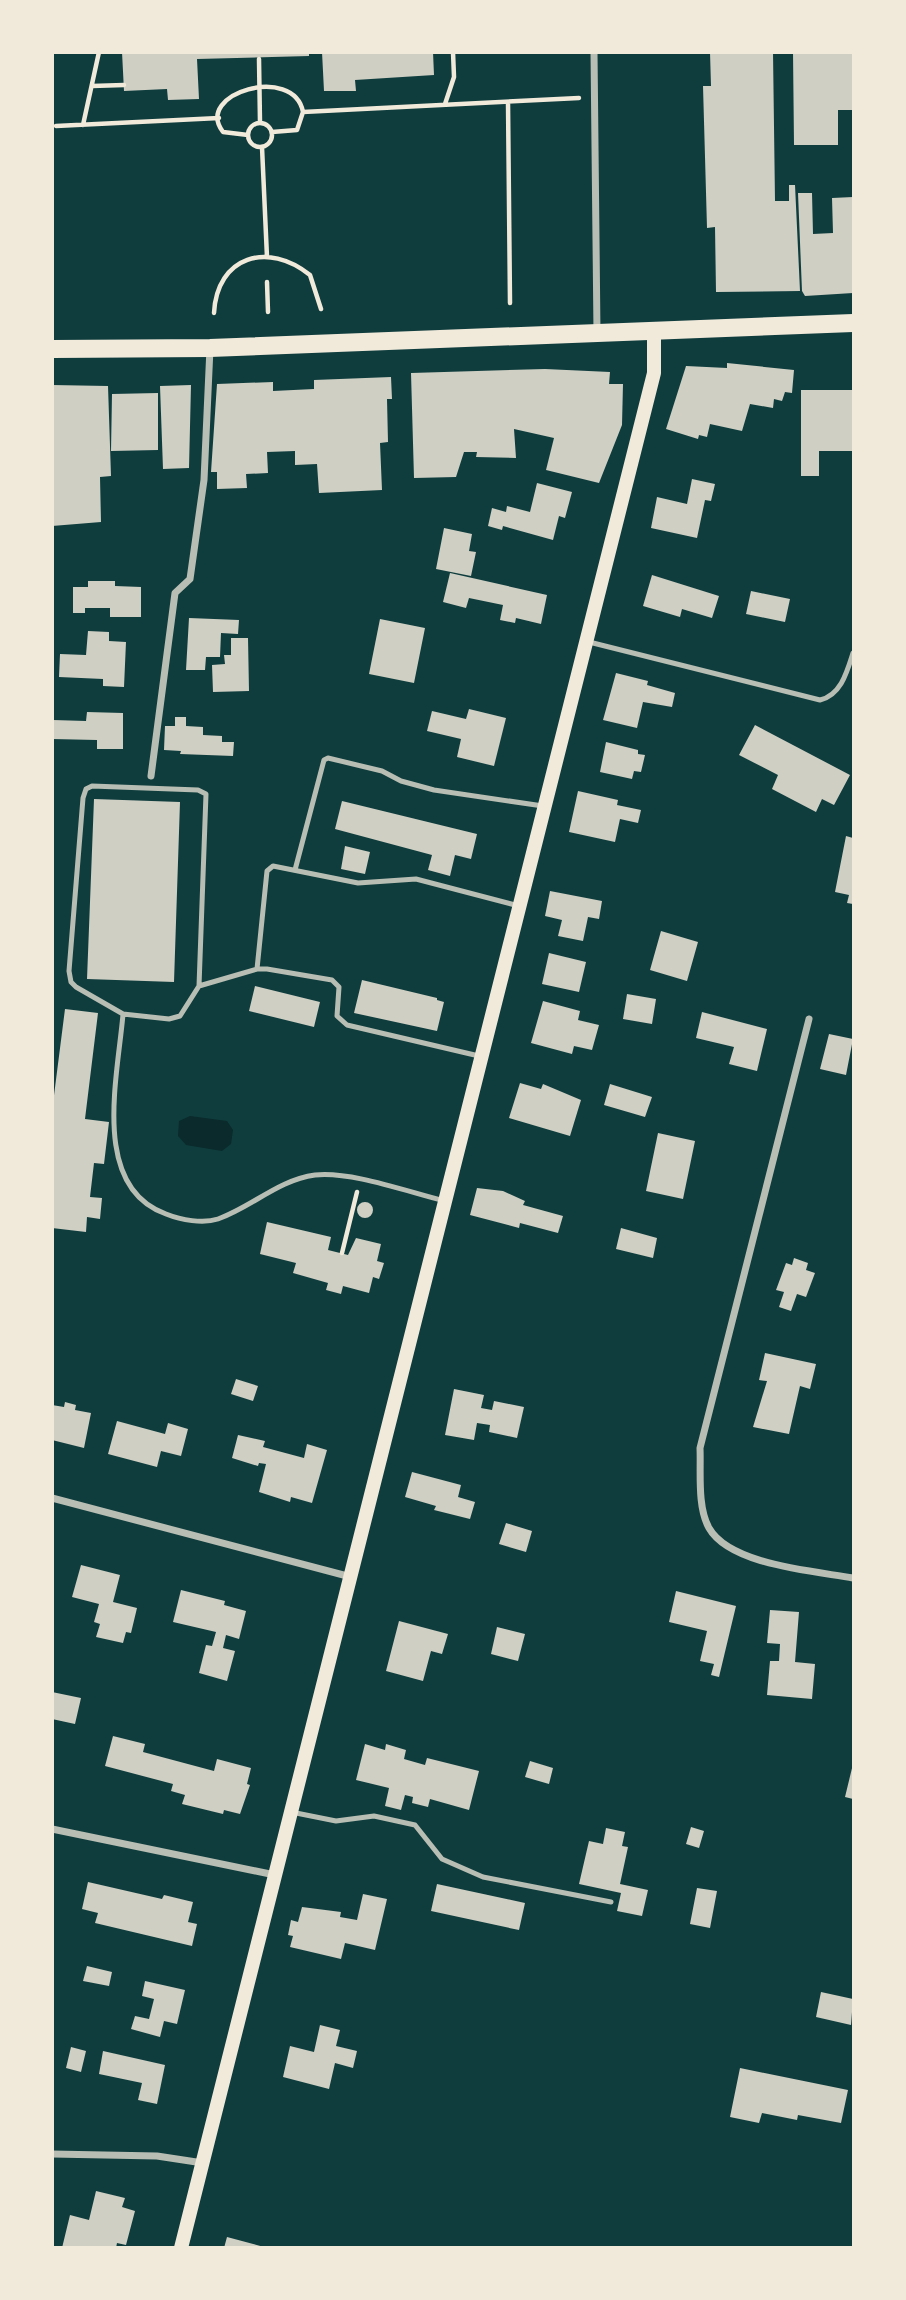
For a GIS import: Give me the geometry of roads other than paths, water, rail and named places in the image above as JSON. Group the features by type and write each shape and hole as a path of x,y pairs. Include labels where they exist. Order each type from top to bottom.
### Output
{"main road":[{"path":"52,349 210,348 654,333 853,323"},
{"path":"181,2248 654,373 654,333"}],"street":[{"path":"594,52 597,333"},
{"path":"151,776 175,593 190,579 204,480 210,348"},
{"path":"808,1019 701,1448 702,1500 708,1527 721,1544 748,1557 853,1578"},
{"path":"52,1498 351,1577"},
{"path":"52,1829 275,1875"},
{"path":"52,2154 158,2156 203,2163"}],"lane":[{"path":"586,641 820,700 829,698 838,688 853,653"},
{"path":"295,870 324,760 328,758 382,771 401,781 435,789 545,806"},
{"path":"92,786 198,790 208,799 199,986 180,1016 169,1020 123,1014 71,982 71,944 83,798 86,789 92,786"},
{"path":"257,969 267,871 273,866 358,883 416,878 519,906"},
{"path":"199,986 257,969 332,980 339,987 337,1016 347,1026 481,1056"},
{"path":"123,1014 113,1137 120,1163 136,1198 155,1210 177,1218 217,1219 275,1187 301,1178 325,1175 445,1201"},
{"path":"291,1812 336,1821 374,1816 415,1825 442,1859 483,1877 611,1902"}],"water":[{"path":"190,1116 227,1121 233,1130 231,1144 222,1151 186,1145 178,1136 179,1121"}]}
